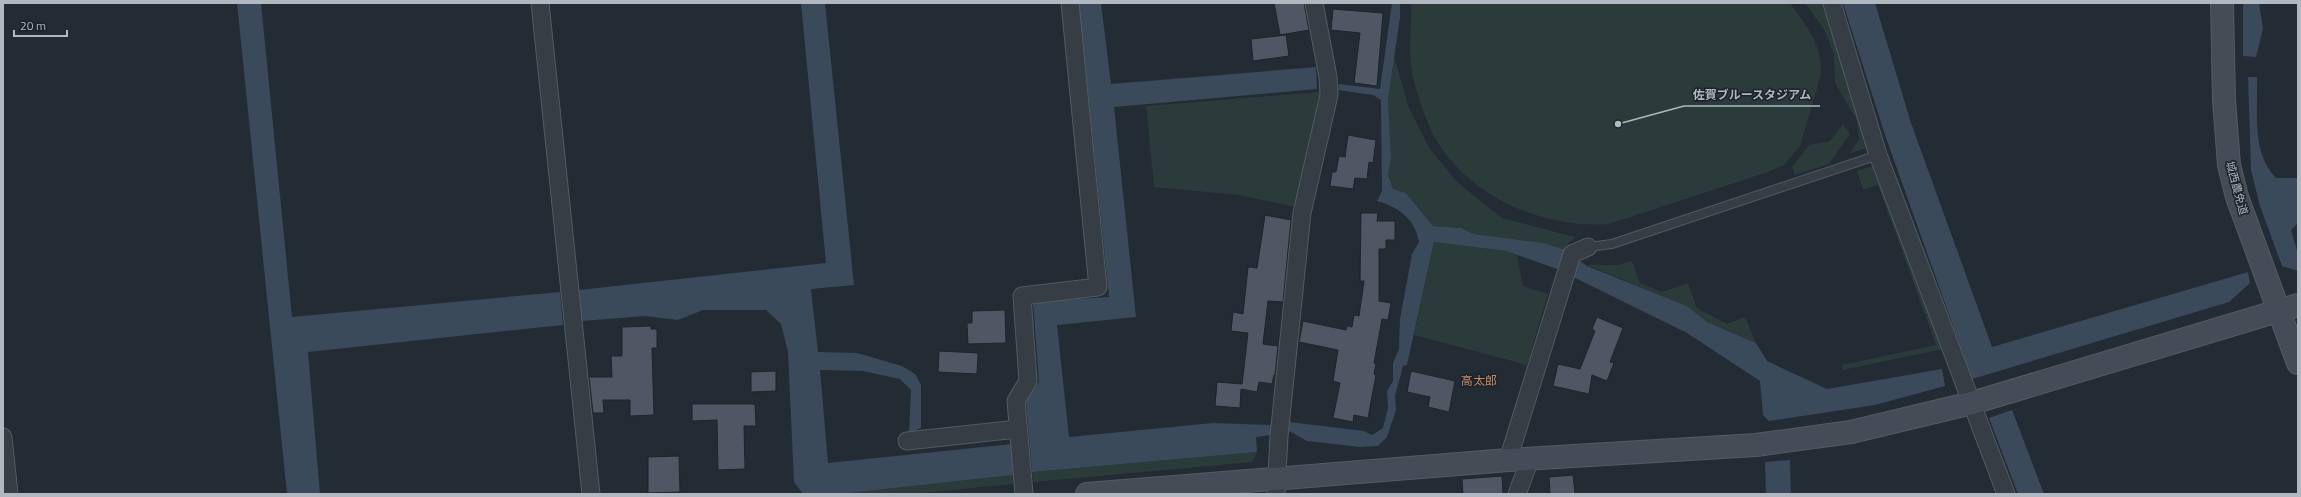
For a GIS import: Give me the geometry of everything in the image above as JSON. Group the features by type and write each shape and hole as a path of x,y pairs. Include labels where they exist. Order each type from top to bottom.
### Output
{"street":[{"path":"540,3 591,494"},
{"path":"1024,494 1016,401 1028,381 1022,296 1098,287 1070,3"},
{"path":"1276,486 1280,428 1302,213 1329,95 1328,77 1314,3"},
{"path":"1832,3 1878,155 2006,494"},
{"name":"城西農免道","path":"2222,3 2224,100 2229,165 2237,198 2288,308 2298,363"},
{"path":"1508,460 1572,254 1588,247"},
{"path":"1087,494 1276,486 1508,460 1793,441 1851,432 1972,403 2288,308"},
{"path":"907,441 1018,429"},
{"path":"3,437 9,494"},
{"path":"1517,494 1530,459"}],"lane":[{"path":"1588,247 1612,244 1878,155"}],"shaded area":[{"path":"1411,3 1790,3 1812,36 1816,45 1821,64 1821,75 1800,146 1784,165 1768,172 1609,224 1584,224 1559,221 1534,215 1510,205 1488,192 1467,177 1450,159 1435,138 1420,103 1412,72 1410,52"},
{"path":"1805,3 1823,3 1869,147 1849,154 1859,139 1857,121 1835,83 1834,55 1825,31"},
{"path":"1394,56 1409,108 1430,149 1457,182 1502,218 1575,237 1563,249 1544,243 1474,234 1461,228 1433,226 1406,193 1393,189 1388,175 1391,157 1388,100"},
{"path":"1320,92 1296,207 1238,195 1154,187 1146,106"},
{"path":"1843,124 1850,134 1829,164 1795,175 1792,167 1809,145 1830,141"},
{"path":"1876,165 1943,349 1843,370 1842,365 1936,345 1878,185 1863,190 1857,171"},
{"path":"1434,242 1506,251 1517,255 1523,286 1548,294 1527,365 1414,335"},
{"path":"1632,261 1640,283 1662,292 1688,283 1697,308 1727,324 1745,317 1756,343 1707,322 1687,306 1587,265 1619,265"},
{"path":"1257,452 1252,462 1033,482 1032,472"},
{"path":"1013,475 1013,484 913,494 839,494"}],"water":[{"path":"237,3 261,3 292,317 560,292 563,325 308,352 320,494 287,494"},
{"path":"801,3 825,3 854,285 811,289 818,352 857,353 902,366 915,374 921,385 921,428 909,433 911,390 900,379 863,371 820,370 828,463 1012,444 1013,475 839,494 803,494 794,482 788,352 781,324 766,310 703,310 678,320 645,316 582,321 579,290 826,263"},
{"path":"1079,3 1101,3 1111,84 1316,67 1317,89 1114,107 1136,317 1057,325 1069,437 1213,423 1271,425 1270,435 1256,437 1257,452 1032,472 1026,402 1039,382 1033,302 1109,297"},
{"path":"1392,3 1400,3 1400,17 1388,100 1391,157 1388,175 1393,189 1406,193 1433,226 1461,228 1474,234 1544,243 1563,249 1587,266 1687,306 1707,322 1756,343 1767,361 1827,389 1942,369 1945,386 1875,405 1769,421 1763,415 1760,381 1687,333 1557,269 1506,251 1434,242 1407,365 1403,366 1395,396 1396,410 1387,437 1378,446 1360,447 1307,441 1289,431 1289,422 1364,431 1372,435 1383,428 1388,407 1387,391 1393,381 1393,363 1399,349 1400,319 1412,254 1419,242 1414,227 1405,215 1392,207 1377,201 1382,191 1381,100 1373,95 1338,90 1339,84 1380,89"},
{"path":"1843,3 1875,3 1911,123 1992,347 2248,272 2250,283 2229,302 1972,379 1885,135"},
{"path":"2243,3 2259,3 2263,29 2256,57 2243,56"},
{"path":"2248,77 2257,77 2259,144 2268,168 2276,178 2298,178 2298,223 2291,230 2298,254 2298,271 2282,266 2260,206 2251,170"},
{"path":"2012,410 2044,494 2018,494 1989,418"},
{"path":"1790,460 1791,494 1766,494 1765,462"}],"building":[{"path":"1274,3 1304,3 1309,30 1280,35"},
{"path":"1333,9 1383,13 1377,86 1354,83 1360,33 1331,30"},
{"path":"1286,35 1289,56 1253,61 1251,39"},
{"path":"1348,135 1376,140 1373,163 1369,162 1367,179 1355,178 1353,189 1330,186 1332,172 1336,172 1339,156 1345,157"},
{"path":"1361,213 1378,213 1377,221 1395,221 1395,240 1386,240 1386,249 1379,249 1379,301 1391,303 1388,320 1382,319 1374,363 1376,364 1374,374 1376,375 1368,418 1354,415 1353,422 1333,418 1340,383 1333,381 1338,350 1299,342 1303,321 1346,330 1347,326 1352,327 1354,315 1359,316 1364,281 1360,281"},
{"path":"1265,215 1291,220 1283,302 1268,301 1263,344 1278,346 1275,375 1272,384 1259,382 1257,392 1241,389 1240,408 1215,406 1217,382 1242,384 1248,333 1231,331 1233,312 1243,314 1248,267 1257,268"},
{"path":"1005,310 1006,343 968,344 967,323 972,323 972,311"},
{"path":"1597,317 1623,328 1610,362 1614,363 1607,381 1592,375 1589,394 1553,386 1558,364 1580,369 1595,331 1592,329"},
{"path":"651,326 651,329 657,329 657,348 652,348 654,415 630,416 630,400 603,400 604,413 593,413 589,377 612,377 611,356 622,356 622,327"},
{"path":"939,351 978,353 977,374 938,372"},
{"path":"776,371 776,391 751,392 751,372"},
{"path":"1411,371 1455,381 1449,412 1428,407 1430,397 1407,392"},
{"path":"692,404 755,404 756,426 744,426 745,469 718,470 717,420 692,421"},
{"path":"679,456 680,492 648,493 648,457"},
{"path":"1573,475 1575,494 1550,494 1549,477"},
{"path":"1502,476 1503,494 1463,494 1462,479"}],"place":[{"name":"佐賀ブルースタジアム","path":"1618,124"}],"district":[{"name":"高太郎","path":"1479,380"}]}
